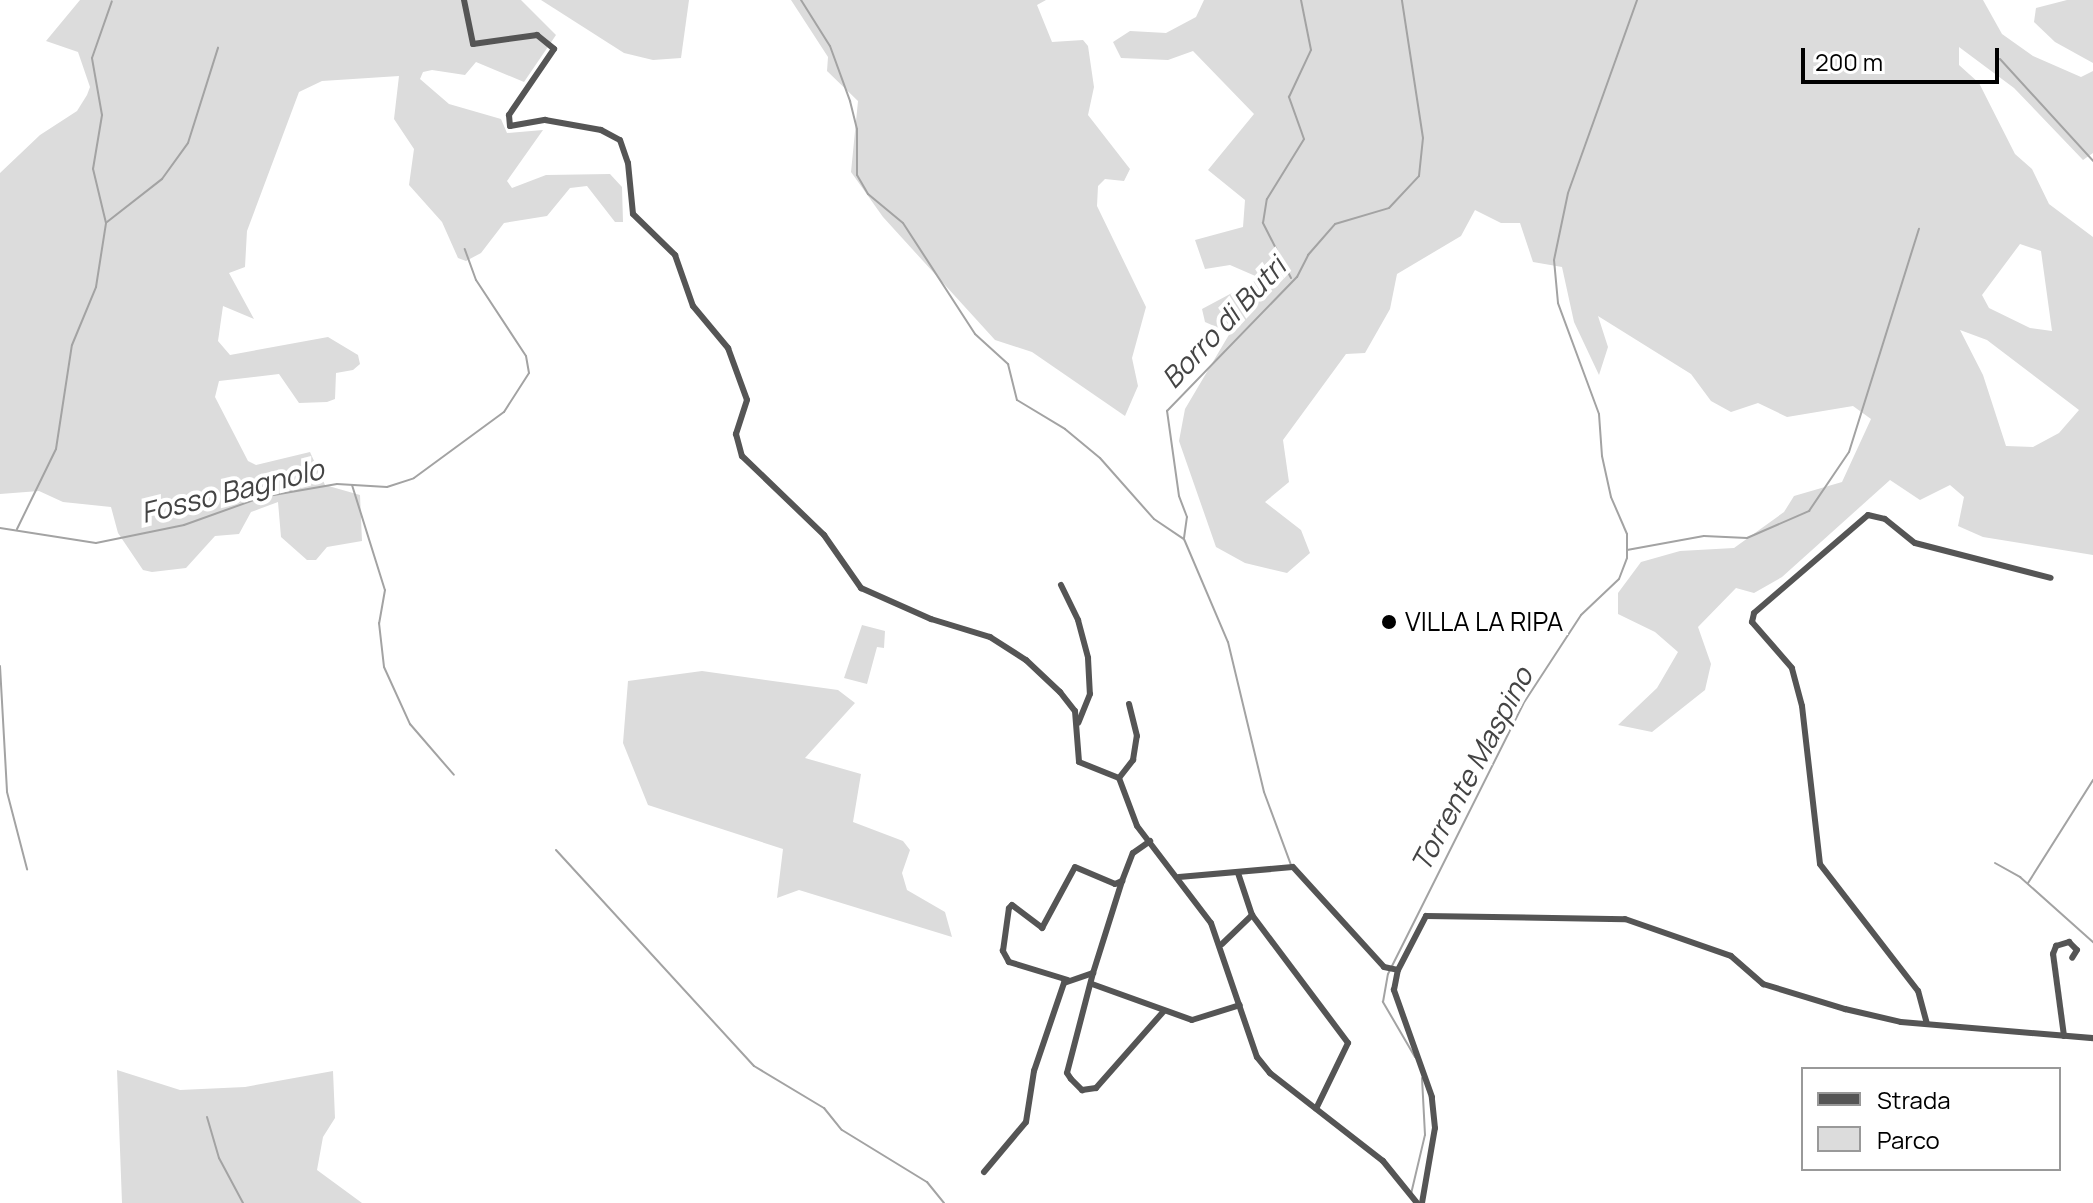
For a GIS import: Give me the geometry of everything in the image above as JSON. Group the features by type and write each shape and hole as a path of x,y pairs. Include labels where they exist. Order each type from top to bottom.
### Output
{"street":[{"path":"464,0 473,44 537,35 554,49 509,115 510,126 545,120 601,130 620,140 633,214 675,255 693,306 728,348 747,400 736,434 742,456 824,535 861,588 931,619 990,637 1060,692 1078,723"},
{"path":"1927,1024 1918,991 1820,864 1802,706 1792,668 1752,622 1754,613 1868,515 1885,519 1915,543 2051,578"},
{"path":"1061,585 1078,620 1088,658 1090,694 1078,723 1079,762 1119,778 1137,826 1179,877 1222,944 1257,1057 1316,1109 1383,1161 1420,1203"},
{"path":"1119,778 1133,760 1137,736 1129,704"},
{"path":"1150,841 1133,853 1122,881 1093,973 1067,1073 1082,1090 1096,1088 1164,1011"},
{"path":"1093,973 1068,980 1009,962 1003,951 1009,908 1012,905 1042,928 1075,867 1115,884 1122,881"},
{"path":"1179,877 1293,867 1384,967 1398,970"},
{"path":"1238,873 1252,915 1348,1043 1316,1109"},
{"path":"1222,944 1252,915"},
{"path":"1420,1203 1435,1128 1432,1097 1394,990 1398,970 1426,916 1625,919 1731,956 1763,984 1845,1009 1927,1024 2093,1038"},
{"path":"2064,1036 2053,954 2056,946 2069,942 2077,950 2072,958"},
{"path":"984,1172 1026,1122 1034,1071 1068,980"},
{"path":"1092,984 1192,1020 1240,1005"}],"green space":[{"path":"80,0 521,0 556,35 524,82 476,62 465,75 432,70 423,72 420,79 449,104 501,119 507,133 543,130 507,181 512,188 546,175 610,174 622,187 623,222 615,222 587,186 570,188 547,216 504,223 481,253 466,261 458,258 442,222 409,185 414,149 394,119 399,76 322,81 299,92 247,231 245,267 229,273 254,319 223,306 218,341 230,355 328,337 358,355 360,364 353,370 336,373 335,399 327,402 299,403 279,374 219,381 215,397 248,461 256,465 310,452 325,485 360,495 362,541 327,547 316,560 307,560 281,537 278,502 251,512 239,534 215,536 186,568 152,572 143,570 118,533 111,507 63,502 39,491 0,494 0,173 40,135 77,111 87,95 90,87 78,52 46,41"},
{"path":"541,0 689,0 681,58 653,60 624,53"},
{"path":"791,0 1046,0 1037,5 1052,42 1083,40 1088,46 1094,87 1088,115 1130,169 1124,181 1105,179 1098,186 1097,206 1146,307 1132,358 1138,386 1125,416 1032,352 995,340 883,217 851,172 858,101 827,71 828,57"},
{"path":"1204,0 1983,0 2002,34 2033,56 2081,77 2093,71 2093,153 2083,160 2014,88 1959,47 1959,65 1979,83 2015,154 2032,169 2049,204 2093,237 2093,555 1983,537 1958,526 1964,497 1950,485 1920,500 1890,480 1782,577 1754,593 1736,588 1698,627 1711,664 1705,690 1652,732 1618,725 1657,688 1678,652 1655,632 1618,614 1618,593 1641,562 1680,551 1734,548 1784,512 1794,496 1842,482 1871,419 1853,406 1787,417 1758,403 1731,412 1711,401 1691,374 1598,316 1608,347 1599,375 1574,322 1562,267 1533,262 1520,223 1501,223 1475,210 1461,236 1397,274 1390,309 1365,353 1346,354 1283,440 1289,482 1265,502 1301,530 1310,553 1287,573 1245,563 1216,547 1179,441 1185,409 1230,333 1205,322 1202,309 1260,278 1230,265 1205,269 1195,240 1243,227 1245,200 1208,170 1254,114 1193,51 1168,60 1121,58 1113,42 1130,31 1166,33 1196,17","holes":["2020,244 2041,251 2052,331 2030,328 1989,308 1982,295","1960,330 1987,340 2079,410 2059,433 2033,447 2006,446 1983,375"]},
{"path":"2067,0 2093,0 2093,63 2055,42 2034,22 2036,8"},
{"path":"862,625 885,631 884,648 877,647 867,684 844,678"},
{"path":"702,671 838,690 855,703 805,758 861,774 853,822 903,841 910,850 902,873 907,890 945,912 952,937 799,890 777,898 783,849 648,805 623,743 628,681"},
{"path":"117,1070 180,1090 245,1087 333,1071 335,1118 323,1137 317,1170 362,1203 122,1203"}],"waterway":[{"path":"801,0 830,46 850,101 857,129 857,175 868,194 903,223 975,334 1008,364 1017,400 1065,429 1100,458 1154,519 1184,539 1228,642 1264,792 1291,865"},
{"path":"1291,278 1263,223 1267,199 1304,139 1289,97 1311,50 1301,0"},
{"name":"Borro di Butri","path":"1184,538 1187,517 1179,496 1167,411 1297,277 1308,255 1335,224 1389,208 1419,176 1423,138 1402,0"},
{"name":"Torrente Maspino","path":"1415,1057 1383,1002 1388,974 1523,704 1581,615 1619,579 1627,558 1627,534 1611,497 1602,456 1599,414 1558,303 1554,260 1568,193 1637,0"},
{"path":"17,529 56,449 72,345 96,287 106,223 93,169 102,115 92,58 112,1"},
{"path":"107,222 162,179 188,143 218,48"},
{"path":"2000,59 2093,161"},
{"path":"1627,550 1704,536 1747,538 1809,511 1849,452 1919,229"},
{"name":"Fosso Bagnolo","path":"0,528 96,543 184,525 262,497 337,484 387,487 414,478 504,412 529,373 526,356 476,280 465,249"},
{"path":"352,485 385,590 379,623 384,667 410,724 454,775"},
{"path":"0,666 7,792 27,869"},
{"path":"2028,883 2093,780"},
{"path":"556,850 754,1066 824,1108 842,1130 927,1182 944,1203"},
{"path":"1995,863 2020,877 2093,942"},
{"name":"Torrente Maspino","path":"1411,1194 1425,1135 1422,1078"},
{"path":"207,1117 219,1158 243,1203"}],"place":[{"name":"VILLA LA RIPA","path":"1389,622"}]}
